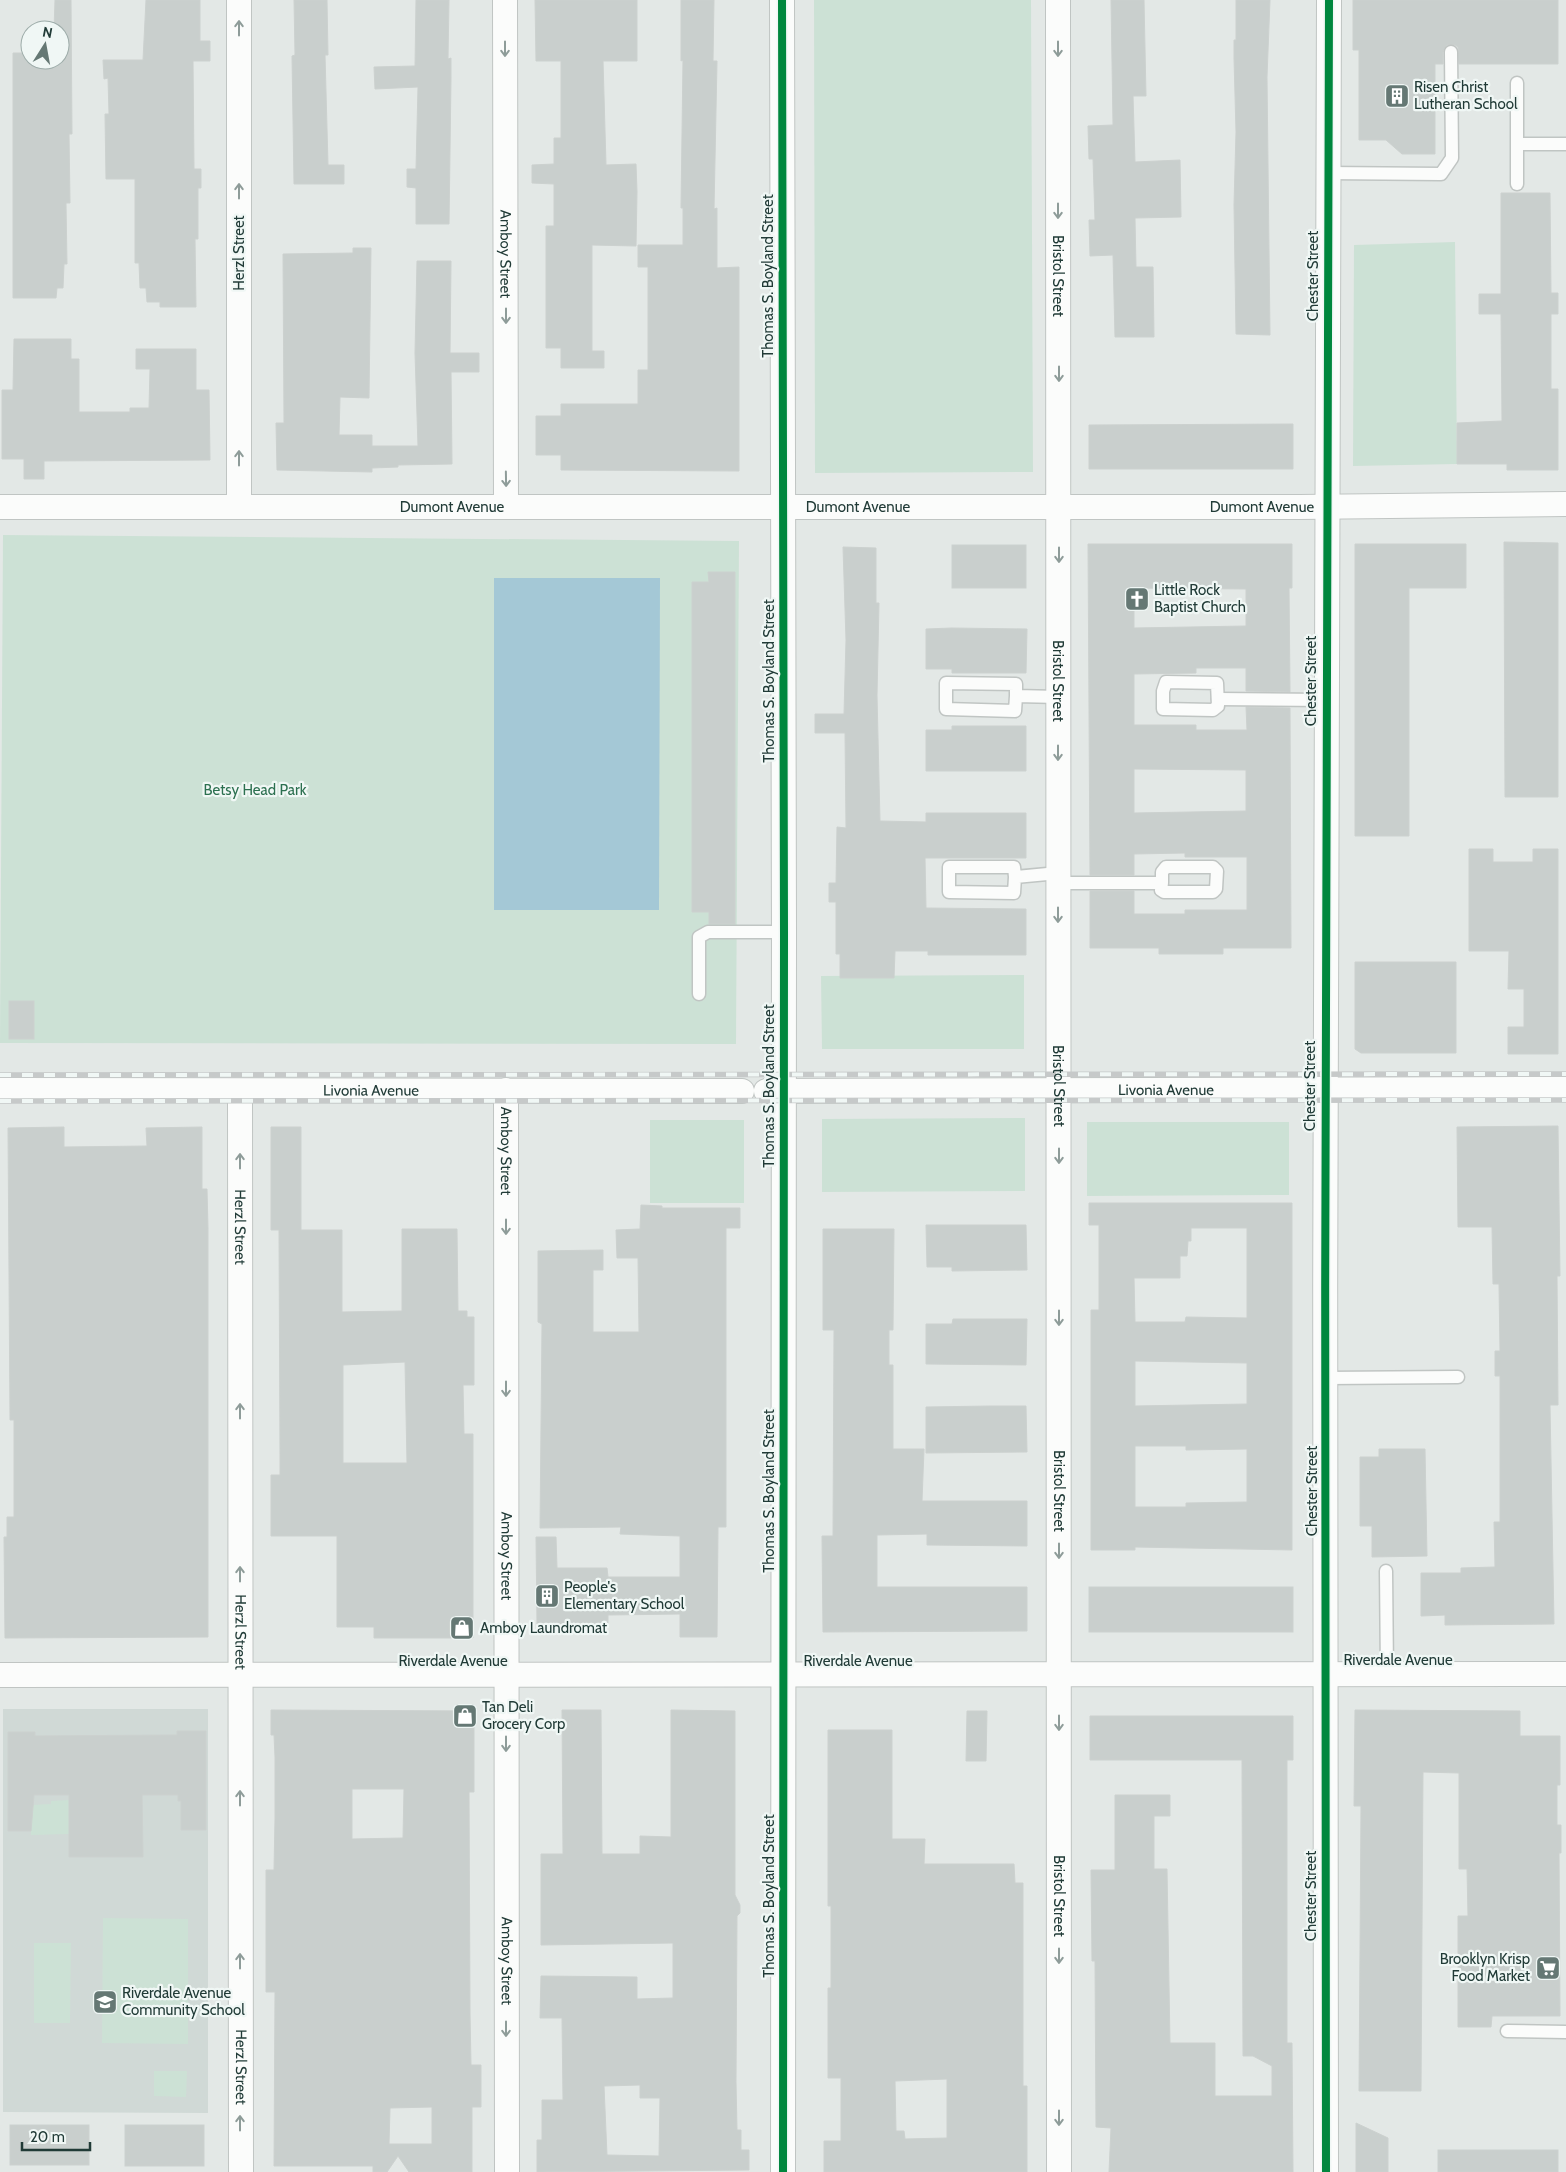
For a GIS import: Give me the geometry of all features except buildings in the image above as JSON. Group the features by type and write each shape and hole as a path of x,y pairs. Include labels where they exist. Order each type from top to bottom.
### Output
{"street":[{"name":"Herzl Street","path":"239,0 240,507"},
{"name":"Amboy Street","path":"505,0 506,507"},
{"name":"Thomas S. Boyland Street","path":"782,0 784,932 775,1091 783,1675 783,2172"},
{"name":"Bristol Street","path":"1058,0 1059,2172"},
{"name":"Chester Street","path":"1326,2172 1324,1090 1329,0"},
{"name":"Dumont Avenue","path":"0,507 1326,506 1566,504"},
{"name":"Livonia Avenue","path":"775,1091 1566,1089"},
{"name":"Livonia Avenue","path":"0,1090 240,1092 742,1090"},
{"name":"Amboy Street","path":"506,1090 507,2172"},
{"name":"Herzl Street","path":"240,1092 240,2172"},
{"name":"Riverdale Avenue","path":"0,1676 1566,1674"}],"lane":[{"path":"1327,173 1441,174 1452,158 1451,52"},
{"path":"1517,83 1517,184"},
{"path":"1518,144 1566,144"},
{"path":"1166,682 1217,683 1218,699 1218,706 1213,710 1163,709 1163,691 1166,682"},
{"path":"946,683 1016,684 1016,696 1015,710 946,709 946,683"},
{"path":"1016,696 1058,696"},
{"path":"1218,699 1325,700"},
{"path":"949,867 1014,867 1015,877 1014,893 949,892 949,867"},
{"path":"1015,877 1162,882"},
{"path":"699,994 699,937 708,932 784,932"},
{"path":"1326,1378 1458,1377"},
{"path":"1386,1571 1387,1674"},
{"path":"1507,2031 1566,2032"}],"shaded area":[{"name":"Riverdale Avenue Community School","path":"3,1709 208,1709 208,2113 3,2112"}],"green space":[{"path":"814,0 1031,0 1033,472 815,473"},
{"path":"1455,242 1457,464 1353,466 1354,245"},
{"name":"Betsy Head Park","path":"3,535 739,541 736,1044 0,1043"},
{"path":"1024,975 1024,1049 822,1049 821,976"},
{"path":"1025,1118 1025,1191 822,1192 822,1119"},
{"path":"650,1120 744,1120 744,1203 650,1203"},
{"path":"1087,1122 1289,1122 1289,1195 1087,1196"},
{"path":"69,1800 69,1834 31,1835 31,1805 51,1804 51,1801"},
{"path":"103,1918 188,1919 188,2044 102,2043"},
{"path":"34,1943 71,1943 70,2023 34,2023"},
{"path":"154,2071 187,2071 186,2097 154,2096"}],"water":[{"path":"494,578 660,578 659,910 494,910"}],"railway":[{"path":"0,1075 1566,1074"},
{"path":"0,1101 1566,1100"}],"cycle path":[{"path":"782,0 784,932 783,2172"},
{"path":"1326,2172 1325,1358 1329,0"}],"place":[{"name":"Risen Christ Lutheran School","path":"1397,96"},
{"name":"Little Rock Baptist Church","path":"1137,599"},
{"name":"People's Elementary School","path":"547,1596"},
{"name":"Amboy Laundromat","path":"462,1628"},
{"name":"Tan Deli Grocery Corp","path":"465,1716"},
{"name":"Brooklyn Krisp Food Market","path":"1548,1968"},
{"name":"Riverdale Avenue Community School","path":"105,2002"}]}
